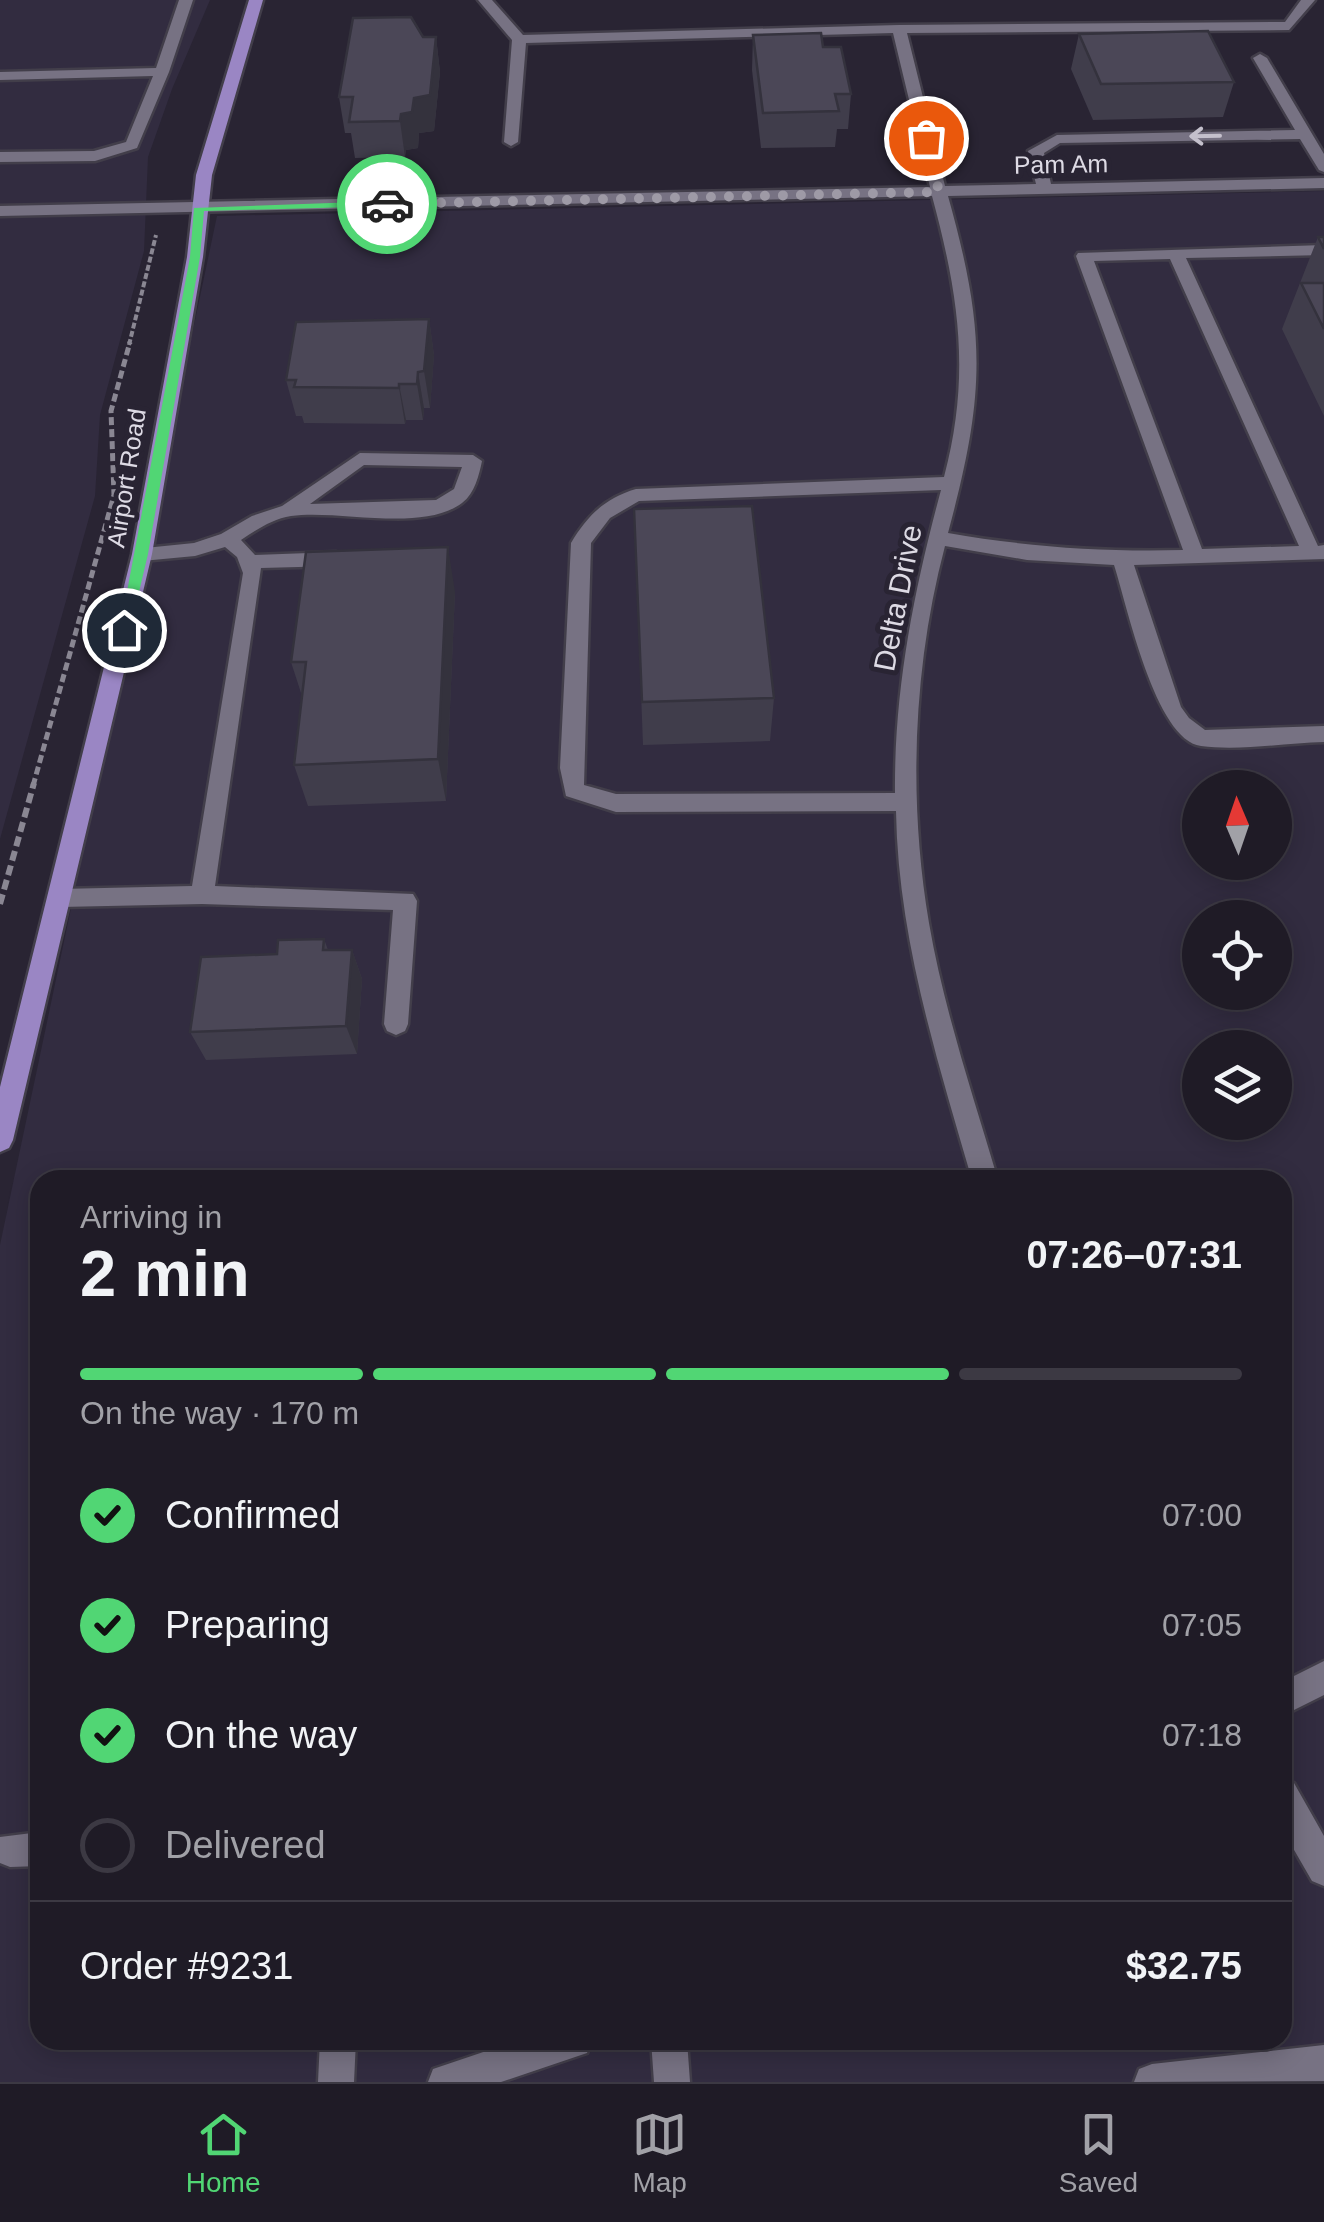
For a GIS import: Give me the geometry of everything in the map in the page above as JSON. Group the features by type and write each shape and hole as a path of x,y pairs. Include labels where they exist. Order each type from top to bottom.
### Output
{"main road":[{"name":"Airport Road","path":"0,1140 142,554 195,257 199,208 233,67 256,0"}],"street":[{"path":"0,157 94,156 132,145 186,0"},
{"path":"485,0 518,39 511,142"},
{"path":"518,39 1288,26 1308,0"},
{"name":"Delta Drive","path":"899,30 969,323 970,384 954,483 920,612 910,696 908,802 912,886 934,995 982,1170"},
{"path":"1260,58 1324,166"},
{"path":"0,76 162,72"},
{"path":"1046,190 1036,151 1056,139 1303,134"},
{"name":"Pam Am","path":"0,211 1324,183"},
{"path":"1196,556 1084,256 1324,250"},
{"path":"938,538 1026,553 1122,558 1317,552 1176,254"},
{"path":"142,554 195,549 228,539 259,520 289,510 360,459 473,461 466,486 453,500 430,508 289,510"},
{"path":"908,802 616,803 574,790 571,768 581,543 594,518 612,504 636,495 954,483"},
{"path":"202,894 250,594 251,562 228,539"},
{"path":"251,562 364,558"},
{"path":"1122,558 1171,708 1181,724 1201,738 1324,734"},
{"path":"60,898 202,894 404,901 396,1024"},
{"path":"1292,1694 1324,1676"},
{"path":"1292,1813 1324,1870"},
{"path":"336,2082 338,2050"},
{"path":"446,2082 544,2050"},
{"path":"670,2050 672,2082"},
{"path":"1152,2082 1324,2063"}],"path":[{"path":"0,904 114,495 111,411 156,250 156,209"}],"shaded area":[{"path":"0,0 210,0 148,157 144,251 100,415 95,496 0,839"},
{"path":"1324,191 1324,2082 0,2082 0,1245 217,216"}],"building":[{"path":"411,17 423,37 436,37 430,95 414,98 412,112 401,114 400,121 349,122 353,97 339,97 353,18"},
{"path":"1208,31 1234,82 1101,84 1079,34"},
{"path":"821,33 823,47 841,47 851,94 835,94 839,111 763,113 753,35"},
{"path":"1301,283 1324,283 1324,329"},
{"path":"429,319 424,371 418,372 417,384 399,384 399,388 294,387 296,380 286,380 296,322"},
{"path":"752,506 774,698 642,702 634,509"},
{"path":"448,547 438,759 294,765 306,662 291,662 306,552"},
{"path":"324,939 323,950 352,950 346,1026 190,1032 201,957 277,954 278,940"}],"way so far":[{"path":"387,204 939,192 926,138"}],"route":[{"path":"124,630 142,554 195,257 199,208 387,204"}]}
